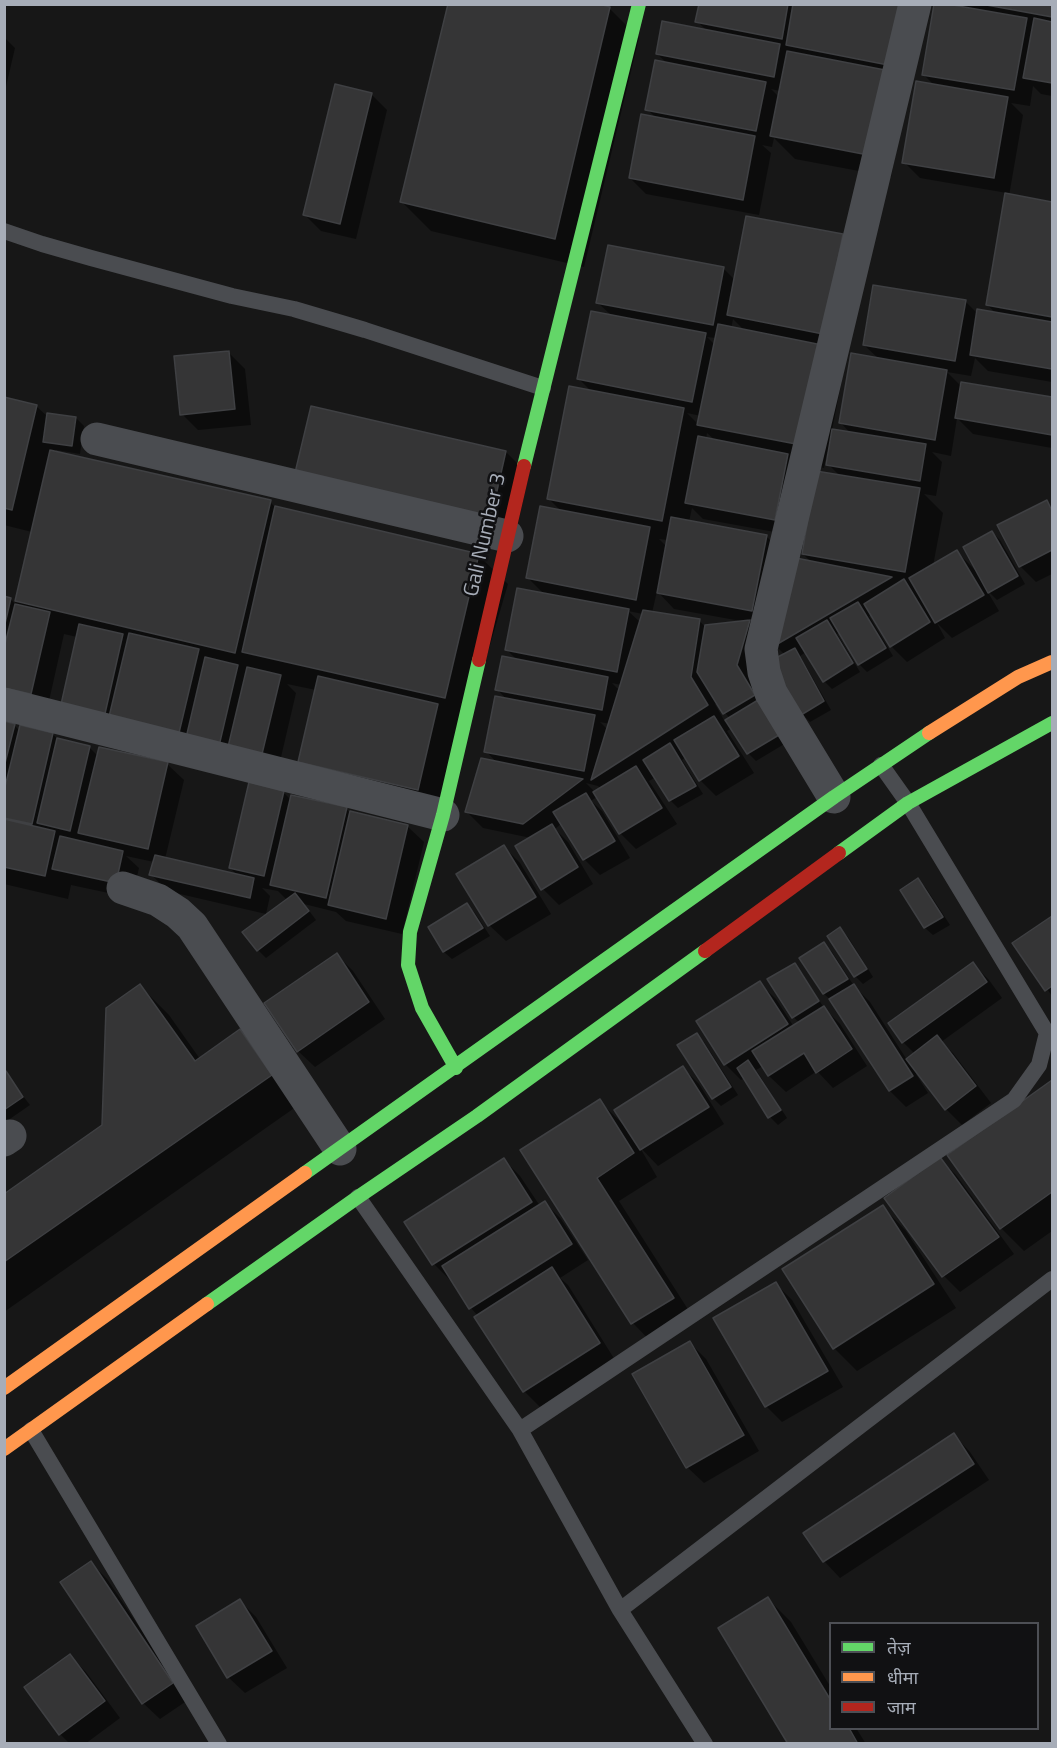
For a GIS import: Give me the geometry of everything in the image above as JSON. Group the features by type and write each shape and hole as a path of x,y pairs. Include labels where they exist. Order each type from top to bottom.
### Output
{"main road":[{"name":"Gali Number 3","path":"456,1068 422,1008 408,965 410,932 443,815 507,536 639,4"},
{"path":"4,1388 834,797 1018,677 1053,662"},
{"path":"4,1449 358,1197 477,1116 908,803 1053,723"}],"street":[{"path":"834,797 771,693 764,672 761,649 915,4"},
{"path":"97,440 507,536"},
{"path":"4,704 443,815"},
{"path":"123,888 158,900 178,913 192,926 340,1149"}],"lane":[{"path":"4,231 91,258 232,296 294,309 543,388"},
{"path":"520,1431 1014,1100 1039,1065 1047,1033 908,803 881,765"},
{"path":"358,1197 520,1431 620,1610 705,1743"},
{"path":"620,1610 1053,1279"},
{"path":"30,1430 219,1743"}],"building":[{"path":"448,4 599,4 610,7 555,239 400,202"},
{"path":"699,4 788,4 782,39 695,22"},
{"path":"793,4 900,4 888,65 786,45"},
{"path":"934,4 947,4 1027,18 1014,90 922,75"},
{"path":"981,4 1052,4 1052,17"},
{"path":"1034,18 1052,22 1052,83 1023,78"},
{"path":"662,21 780,44 774,77 656,54"},
{"path":"787,51 885,70 868,155 770,136"},
{"path":"655,60 766,82 756,131 645,110"},
{"path":"916,81 1008,97 994,178 902,163"},
{"path":"335,84 372,93 340,224 303,215"},
{"path":"641,114 755,136 743,200 629,178"},
{"path":"1005,193 1052,202 1052,317 986,305"},
{"path":"746,216 843,234 823,334 727,315"},
{"path":"608,245 724,267 713,325 596,303"},
{"path":"873,285 966,300 955,361 863,345"},
{"path":"977,309 1052,322 1052,369 970,355"},
{"path":"591,311 706,333 692,402 577,379"},
{"path":"718,324 822,345 801,445 697,425"},
{"path":"229,351 235,409 180,415 174,356"},
{"path":"851,353 947,370 935,440 839,423"},
{"path":"961,382 1052,397 1052,435 955,418"},
{"path":"569,386 684,408 662,521 547,499"},
{"path":"4,397 37,405 12,510 4,508"},
{"path":"311,406 506,451 490,522 294,477"},
{"path":"47,413 76,417 72,446 43,442"},
{"path":"832,429 926,444 920,481 826,465"},
{"path":"698,436 788,454 775,520 685,503"},
{"path":"50,450 271,500 235,653 15,601"},
{"path":"816,471 920,488 905,572 802,554"},
{"path":"1047,500 1052,511 1052,550 1019,567 997,525"},
{"path":"275,506 479,554 445,698 242,652"},
{"path":"540,506 650,527 636,600 526,578"},
{"path":"671,517 767,535 752,611 657,593"},
{"path":"992,531 1018,576 988,593 963,547"},
{"path":"957,550 984,595 935,623 909,578"},
{"path":"796,558 892,577 774,646"},
{"path":"904,579 930,622 890,647 864,604"},
{"path":"517,588 629,609 617,672 505,650"},
{"path":"4,596 11,598 4,628"},
{"path":"858,602 886,648 858,665 830,618"},
{"path":"15,604 50,612 31,694 4,688 4,648"},
{"path":"643,610 700,619 691,677 708,705 591,780"},
{"path":"750,620 737,665 755,695 723,714 697,672 705,625"},
{"path":"827,620 853,663 823,682 796,638"},
{"path":"79,624 123,634 104,718 60,709"},
{"path":"129,633 199,649 178,737 108,721"},
{"path":"795,648 824,701 801,715 770,661"},
{"path":"502,656 608,677 602,710 495,690"},
{"path":"205,657 238,665 219,746 186,738"},
{"path":"247,667 281,675 262,754 228,747"},
{"path":"318,676 438,704 418,790 298,762"},
{"path":"495,696 595,715 584,771 484,752"},
{"path":"763,697 784,732 747,754 725,720"},
{"path":"714,716 739,756 699,781 674,740"},
{"path":"4,721 15,724 4,767"},
{"path":"20,725 53,733 32,824 4,818 4,791"},
{"path":"57,738 90,746 70,831 37,823"},
{"path":"670,743 696,786 669,801 643,760"},
{"path":"99,747 168,762 148,849 78,833"},
{"path":"481,758 583,779 523,824 465,812"},
{"path":"636,766 662,808 619,834 593,792"},
{"path":"249,782 284,791 264,876 229,868"},
{"path":"586,793 615,841 583,860 553,812"},
{"path":"291,795 347,807 326,898 270,885"},
{"path":"350,811 408,825 386,919 328,905"},
{"path":"4,819 55,831 45,876 4,867"},
{"path":"552,824 578,867 541,890 515,846"},
{"path":"60,836 123,851 116,883 52,869"},
{"path":"504,845 536,897 488,926 456,874"},
{"path":"155,855 254,878 250,898 149,875"},
{"path":"918,878 943,917 924,928 900,890"},
{"path":"295,893 309,911 257,951 242,932"},
{"path":"467,903 483,928 443,952 428,927"},
{"path":"1052,916 1052,986 1045,991 1012,943"},
{"path":"840,927 867,969 854,977 827,936"},
{"path":"824,942 848,979 823,994 799,958"},
{"path":"337,953 369,1002 297,1052 264,1003"},
{"path":"973,962 987,982 902,1043 888,1023"},
{"path":"795,963 819,1001 792,1018 767,979"},
{"path":"760,981 788,1024 724,1065 696,1021"},
{"path":"140,984 195,1061 240,1029 272,1075 4,1262 4,1194 102,1125 106,1008"},
{"path":"854,984 913,1076 889,1091 829,999"},
{"path":"824,1006 852,1049 816,1073 804,1053 768,1076 752,1051"},
{"path":"697,1033 731,1087 712,1099 677,1045"},
{"path":"937,1035 976,1086 945,1110 906,1059"},
{"path":"748,1060 781,1110 768,1118 737,1068"},
{"path":"683,1066 709,1107 640,1150 614,1110"},
{"path":"6,1071 23,1097 4,1110 4,1072"},
{"path":"1052,1080 1052,1192 1000,1229 947,1155"},
{"path":"600,1099 634,1153 597,1178 674,1298 631,1324 520,1150"},
{"path":"940,1157 999,1237 942,1277 884,1198"},
{"path":"504,1158 532,1202 432,1265 404,1222"},
{"path":"545,1201 572,1244 469,1309 442,1266"},
{"path":"883,1205 934,1284 833,1349 782,1269"},
{"path":"552,1267 600,1343 523,1392 474,1317"},
{"path":"776,1282 828,1371 765,1407 713,1318"},
{"path":"690,1341 744,1435 686,1468 632,1374"},
{"path":"954,1433 974,1464 823,1562 803,1533"},
{"path":"91,1561 173,1683 142,1704 60,1582"},
{"path":"768,1597 829,1697 829,1730 850,1730 858,1744 788,1744 718,1628"},
{"path":"240,1599 272,1651 227,1678 196,1626"},
{"path":"70,1654 105,1701 59,1735 24,1687"}],"traffic: fast":[{"path":"524,466 639,4"},
{"path":"456,1068 422,1008 408,965 410,932 443,815 479,660"},
{"path":"839,853 908,803 1052,723"},
{"path":"305,1173 834,797 929,733"},
{"path":"207,1304 477,1116 705,951"}],"traffic: slow":[{"path":"929,733 1018,677 1052,662"},
{"path":"4,1388 305,1173"},
{"path":"4,1449 207,1304"}],"traffic: jam":[{"path":"479,660 524,466"},
{"path":"705,951 839,853"}]}
